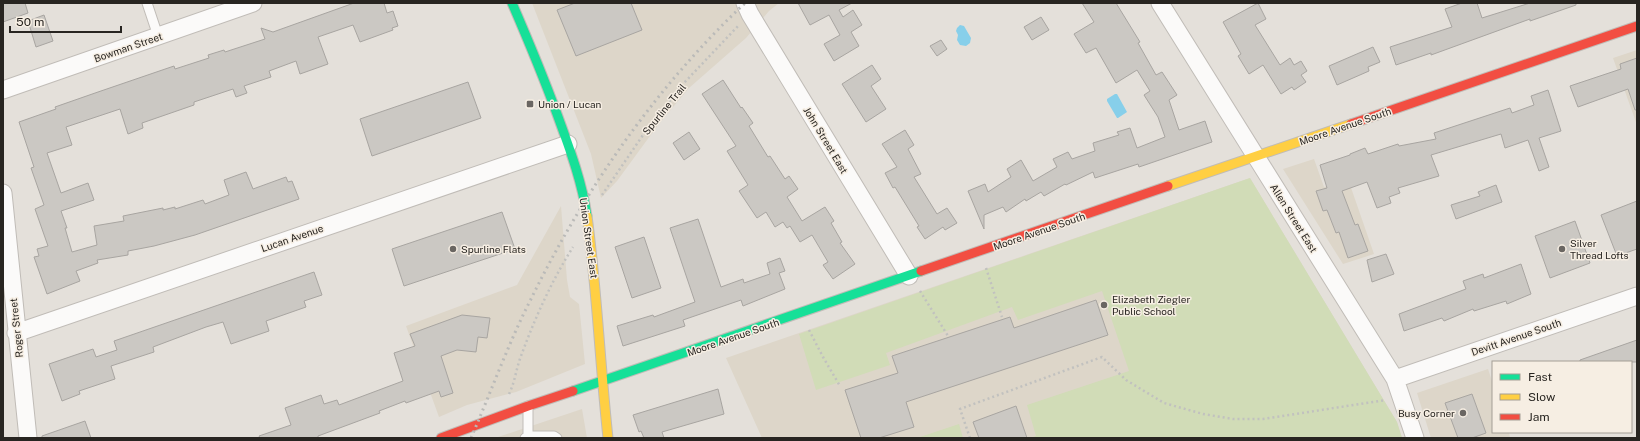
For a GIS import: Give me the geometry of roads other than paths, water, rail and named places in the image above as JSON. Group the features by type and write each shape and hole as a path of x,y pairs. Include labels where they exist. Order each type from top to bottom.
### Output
{"street":[{"name":"Bowman Street","path":"3,90 253,3"},
{"name":"Union Street East","path":"512,3 532,48 568,144 585,200 594,266 602,382 608,438"},
{"name":"John Street East","path":"745,3 750,14 909,276"},
{"name":"Allen Street East","path":"1160,3 1395,379 1415,438"},
{"name":"Moore Avenue South","path":"442,438 528,406 602,382 1255,156 1637,26"},
{"name":"Lucan Avenue","path":"16,333 568,144"},
{"name":"Roger Street","path":"3,193 9,310 16,333 28,438"},
{"name":"Devitt Avenue South","path":"1395,379 1637,296"}],"lane":[{"path":"147,3 158,36"},
{"path":"528,406 526,437 554,436 557,438"}],"water":[{"path":"960,25 964,26 971,38 970,43 966,46 960,45 957,40 958,35 956,31"},
{"path":"1117,94 1127,112 1118,118 1107,101 1107,99"}],"railway":[{"path":"471,438 507,351 531,299 552,258 599,179 652,105 712,35 745,3"}],"place":[{"name":"Union / Lucan","path":"530,104"},
{"name":"Spurline Flats","path":"453,249"},
{"name":"Silver Thread Lofts","path":"1562,249"},
{"name":"Elizabeth Ziegler Public School","path":"1104,305"},
{"name":"Busy Corner","path":"1463,413"}]}
